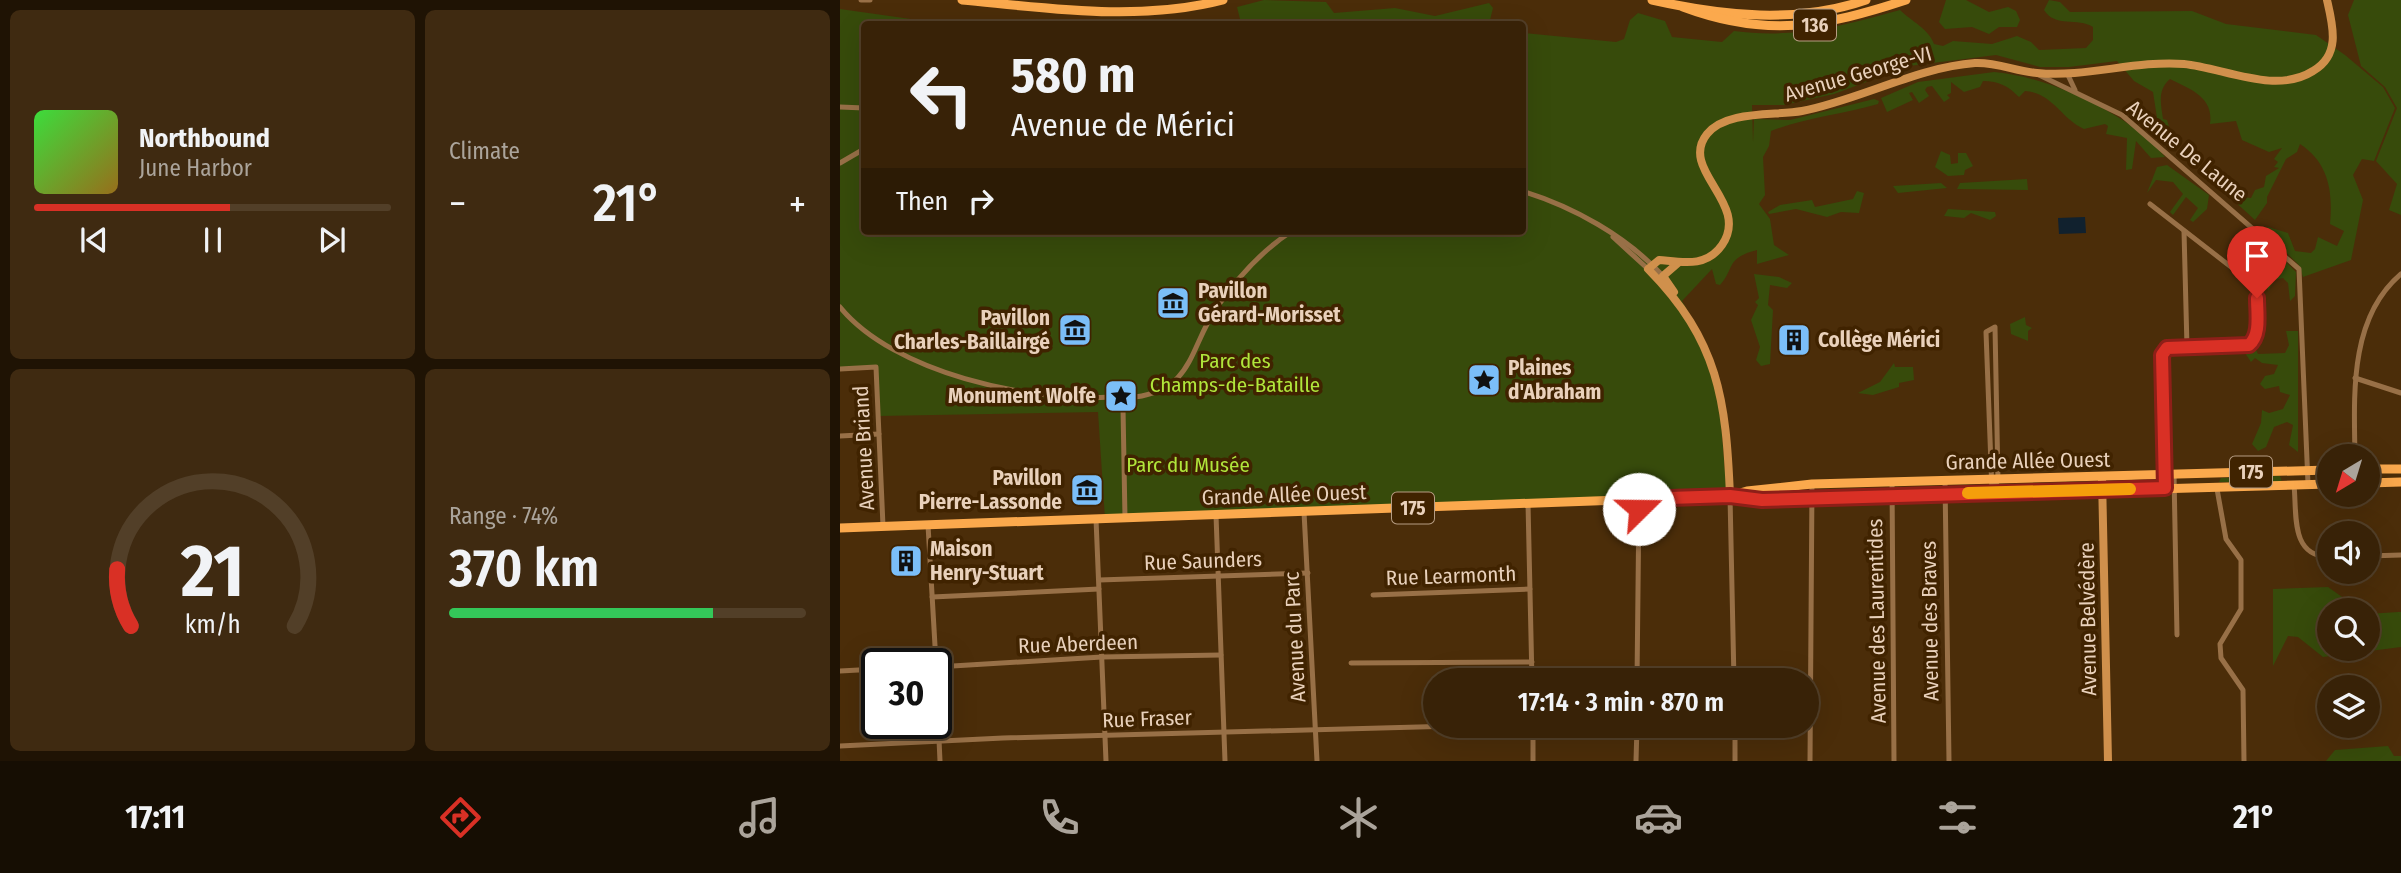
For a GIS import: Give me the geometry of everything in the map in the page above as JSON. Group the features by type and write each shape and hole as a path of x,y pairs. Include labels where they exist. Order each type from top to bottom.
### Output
{"main road":[{"path":"962,0 1116,11 1188,7 1223,0"},
{"path":"1652,0 1683,7"},
{"name":"136","path":"1683,7 1778,16 1829,10 1866,0"},
{"name":"136","path":"1683,7 1735,24 1789,27 1839,21 1906,0"},
{"path":"2380,469 2401,468"},
{"name":"Grande Allée Ouest","path":"840,528 1730,496 1747,491 1812,484 2317,471"},
{"path":"2380,483 2401,482"},
{"name":"Grande Allée Ouest","path":"1730,496 1745,500 1992,492 2217,489 2317,484"}],"street":[{"path":"861,0 870,0"},
{"name":"Avenue George-VI","path":"1650,267 1659,260 1678,263 1706,259 1718,250 1728,232 1726,208 1700,158 1703,139 1717,125 1732,119 1811,109 1962,64 1993,63 2035,74 2185,64 2253,79 2302,76 2320,66 2332,50 2333,28 2328,0"},
{"path":"2067,73 2076,90"},
{"name":"Avenue De Laune","path":"2035,74 2076,90 2122,115 2299,269 2308,484"},
{"path":"840,107 861,108"},
{"path":"840,163 861,151"},
{"path":"1526,193 1572,211 1623,240 1650,267 1684,312"},
{"path":"2150,204 2244,277 2256,289 2257,298 2257,331 2255,340 2249,345 2167,348 2162,355 2177,635"},
{"path":"2185,231 2187,346"},
{"path":"1135,397 1161,391 1179,378 1191,360 1211,317 1235,284 1255,260 1287,235"},
{"name":"Avenue George-VI","path":"1663,276 1678,263"},
{"path":"1650,267 1663,276 1684,312 1707,354 1723,400 1730,496 1734,668"},
{"path":"2355,444 2356,362 2369,317 2401,274"},
{"path":"840,307 870,336 933,367 988,383 1060,398 1110,397"},
{"path":"1992,492 1994,480 1995,327 1986,332 1994,480"},
{"name":"Avenue Briand","path":"840,369 876,368 883,526"},
{"path":"2355,378 2401,393"},
{"path":"1121,383 1132,387 1135,397 1133,402 1123,408 1114,405 1110,397 1112,388 1121,383"},
{"path":"1123,408 1125,518"},
{"path":"840,436 879,434"},
{"path":"2169,474 2169,488"},
{"name":"Avenue Belvédère","path":"2102,477 2108,761"},
{"name":"Avenue des Laurentides","path":"1892,481 1894,761"},
{"name":"Avenue des Braves","path":"1945,481 1949,761"},
{"path":"1810,761 1812,484"},
{"path":"2294,485 2298,539 2311,554 2317,555"},
{"path":"2217,489 2226,539 2241,560 2241,609 2220,643 2221,658 2243,690 2244,761"},
{"path":"1637,668 1639,499"},
{"path":"1528,503 1532,668"},
{"name":"Avenue du Parc","path":"1304,512 1317,761"},
{"path":"1216,515 1225,761"},
{"path":"1096,519 1106,761"},
{"path":"928,525 935,648"},
{"path":"2380,556 2401,555"},
{"name":"Rue Saunders","path":"1099,580 1308,573"},
{"path":"932,597 1099,589"},
{"name":"Rue Learmonth","path":"1373,594 1530,589"},
{"name":"Rue Aberdeen","path":"952,664 1102,657 1222,655"},
{"path":"1351,663 1532,663"},
{"path":"840,671 861,670"},
{"name":"Rue Fraser","path":"840,746 1423,727"},
{"path":"1533,738 1533,761"},
{"path":"1636,761 1637,738"},
{"path":"1735,738 1735,761"},
{"path":"939,741 940,761"}],"green space":[{"path":"1264,0 1326,2 1334,13 1395,8 1435,16 1489,3 1493,8 1490,21 1234,21 1240,19 1237,7"},
{"path":"1946,0 1966,0 1989,12 2008,7 2016,11 2020,20 2017,27 1999,27 1989,34 1972,27 1945,29 1939,22"},
{"name":"Parc des Champs-de-Bataille","path":"2049,0 2060,2 2070,12 2192,11 2226,24 2316,35 2345,55 2383,87 2395,108 2374,161 2362,159 2353,175 2363,200 2351,260 2303,277 2299,265 2264,231 2268,227 2288,233 2295,251 2311,253 2318,237 2337,246 2344,231 2330,224 2331,201 2327,179 2317,160 2300,144 2297,152 2286,159 2267,197 2267,203 2255,220 2221,189 2226,184 2235,188 2242,197 2251,198 2255,190 2264,187 2266,176 2279,168 2274,167 2278,162 2274,159 2282,148 2269,152 2242,140 2236,121 2210,124 2208,107 2199,95 2170,79 2166,83 2161,97 2163,119 2167,120 2171,133 2170,142 2166,143 2139,122 2157,118 2153,92 2134,81 2117,61 2069,67 2040,67 1996,55 1909,66 1834,94 1784,105 1752,105 1753,142 1754,119 1790,120 1874,99 1879,101 1878,104 1771,131 1769,146 1763,157 1765,195 1759,204 1770,219 1774,245 1789,255 1757,264 1757,250 1747,253 1735,260 1720,285 1716,284 1712,269 1682,301 1703,337 1717,371 1727,498 1105,519 1098,412 878,416 876,368 840,369 840,9 925,21 861,21 861,235 1526,235 1526,33 1616,42 1624,39 1630,20 1638,13 1665,21 1672,37 1722,42 1734,31 1777,33 1818,30 1900,10 1924,30 1934,44 1943,46 1953,41 1992,44 2017,36 2031,42 2039,50 2086,48 2093,40 2093,27 2054,19 2044,10"},
{"path":"2354,0 2401,0 2401,215 2389,210 2397,184 2376,161 2397,108 2385,87 2361,66 2348,15"},
{"path":"1994,72 2038,81 2087,100 2131,126 2165,157 2151,158 2136,141 2132,169 2126,170 2127,138 2106,134 2108,126 2105,124 2084,129 2043,96 2025,91 2019,97 1999,83 1983,81 1980,87 1964,92 1951,82 1951,93 1947,95 1950,98 1944,102 1932,86 1927,87 1925,90 1929,96 1919,103 1912,92 1909,93 1913,100 1887,112 1881,98 1918,82"},
{"path":"1941,151 1950,155 1951,164 1958,163 1958,153 1966,153 1973,166 1965,170 1964,175 1948,176 1935,167"},
{"path":"2167,165 2209,195 2207,209 2193,222 2190,220 2198,208 2186,197 2173,215 2170,212 2183,194 2173,182 2156,180 2147,193 2157,167"},
{"path":"2027,179 2028,190 1957,189 1960,183"},
{"path":"1941,183 1947,188 1898,193 1893,186"},
{"path":"1857,191 1864,193 1859,213 1841,212 1827,217 1796,209 1768,212 1780,205 1812,200 1815,207 1853,199"},
{"path":"1948,209 1995,212 1996,216 1990,220 1971,213 1964,218 1944,216"},
{"path":"2262,246 2270,246 2296,272 2295,296 2290,301 2288,283 2283,278 2274,280 2268,291 2267,282 2281,266 2262,253"},
{"path":"1754,274 1779,277 1792,283 1787,288 1770,285 1768,305 1773,310 1770,364 1761,366 1756,360 1760,347 1751,320 1758,305 1755,302 1759,298"},
{"path":"2025,317 2026,325 2032,328 2028,331 2028,341 2011,334 2010,324"},
{"path":"2286,331 2298,331 2298,452 2289,445 2293,425 2287,422 2274,427 2266,447 2258,451 2252,444 2261,423 2262,410 2269,413 2283,409 2290,395 2280,392 2279,386 2265,389 2260,384 2265,376 2274,374 2278,365 2262,363 2255,358 2251,362 2245,353 2256,350 2258,354 2285,353 2289,345"},
{"path":"1894,363 1895,367 1913,367 1914,380 1899,383 1899,387 1873,395 1858,393 1880,382"},
{"path":"2280,476 2282,482 2219,482 2221,478"},
{"path":"2093,481 2096,487 2003,490 2002,486 2005,484"},
{"path":"1879,488 1882,493 1818,492 1820,489"},
{"path":"2328,587 2344,598 2317,598 2317,652 2298,637 2288,636 2273,666 2273,589"},
{"path":"2401,612 2401,647 2380,650 2380,613"},
{"path":"2388,746 2394,756 2401,756 2401,761 2326,761 2335,750"}],"water":[{"path":"2085,217 2086,233 2059,234 2058,218"}],"slow traffic":[{"path":"1968,493 2130,489"}],"place":[{"name":"Pavillon Gérard-Morisset","path":"1173,303"},
{"name":"Pavillon Charles-Baillairgé","path":"1075,330"},
{"name":"Collège Mérici","path":"1794,340"},
{"name":"Plaines d'Abraham","path":"1484,380"},
{"name":"Monument Wolfe","path":"1121,396"},
{"name":"Pavillon Pierre-Lassonde","path":"1087,490"},
{"name":"Maison Henry-Stuart","path":"906,561"}],"route":[{"path":"1639,509 1639,499 1730,496 1745,500 1762,500 2165,488 2162,355 2167,348 2249,345 2255,340 2257,331 2257,298"}],"park label":[{"name":"Parc du Musée","path":"1188,465"}]}
